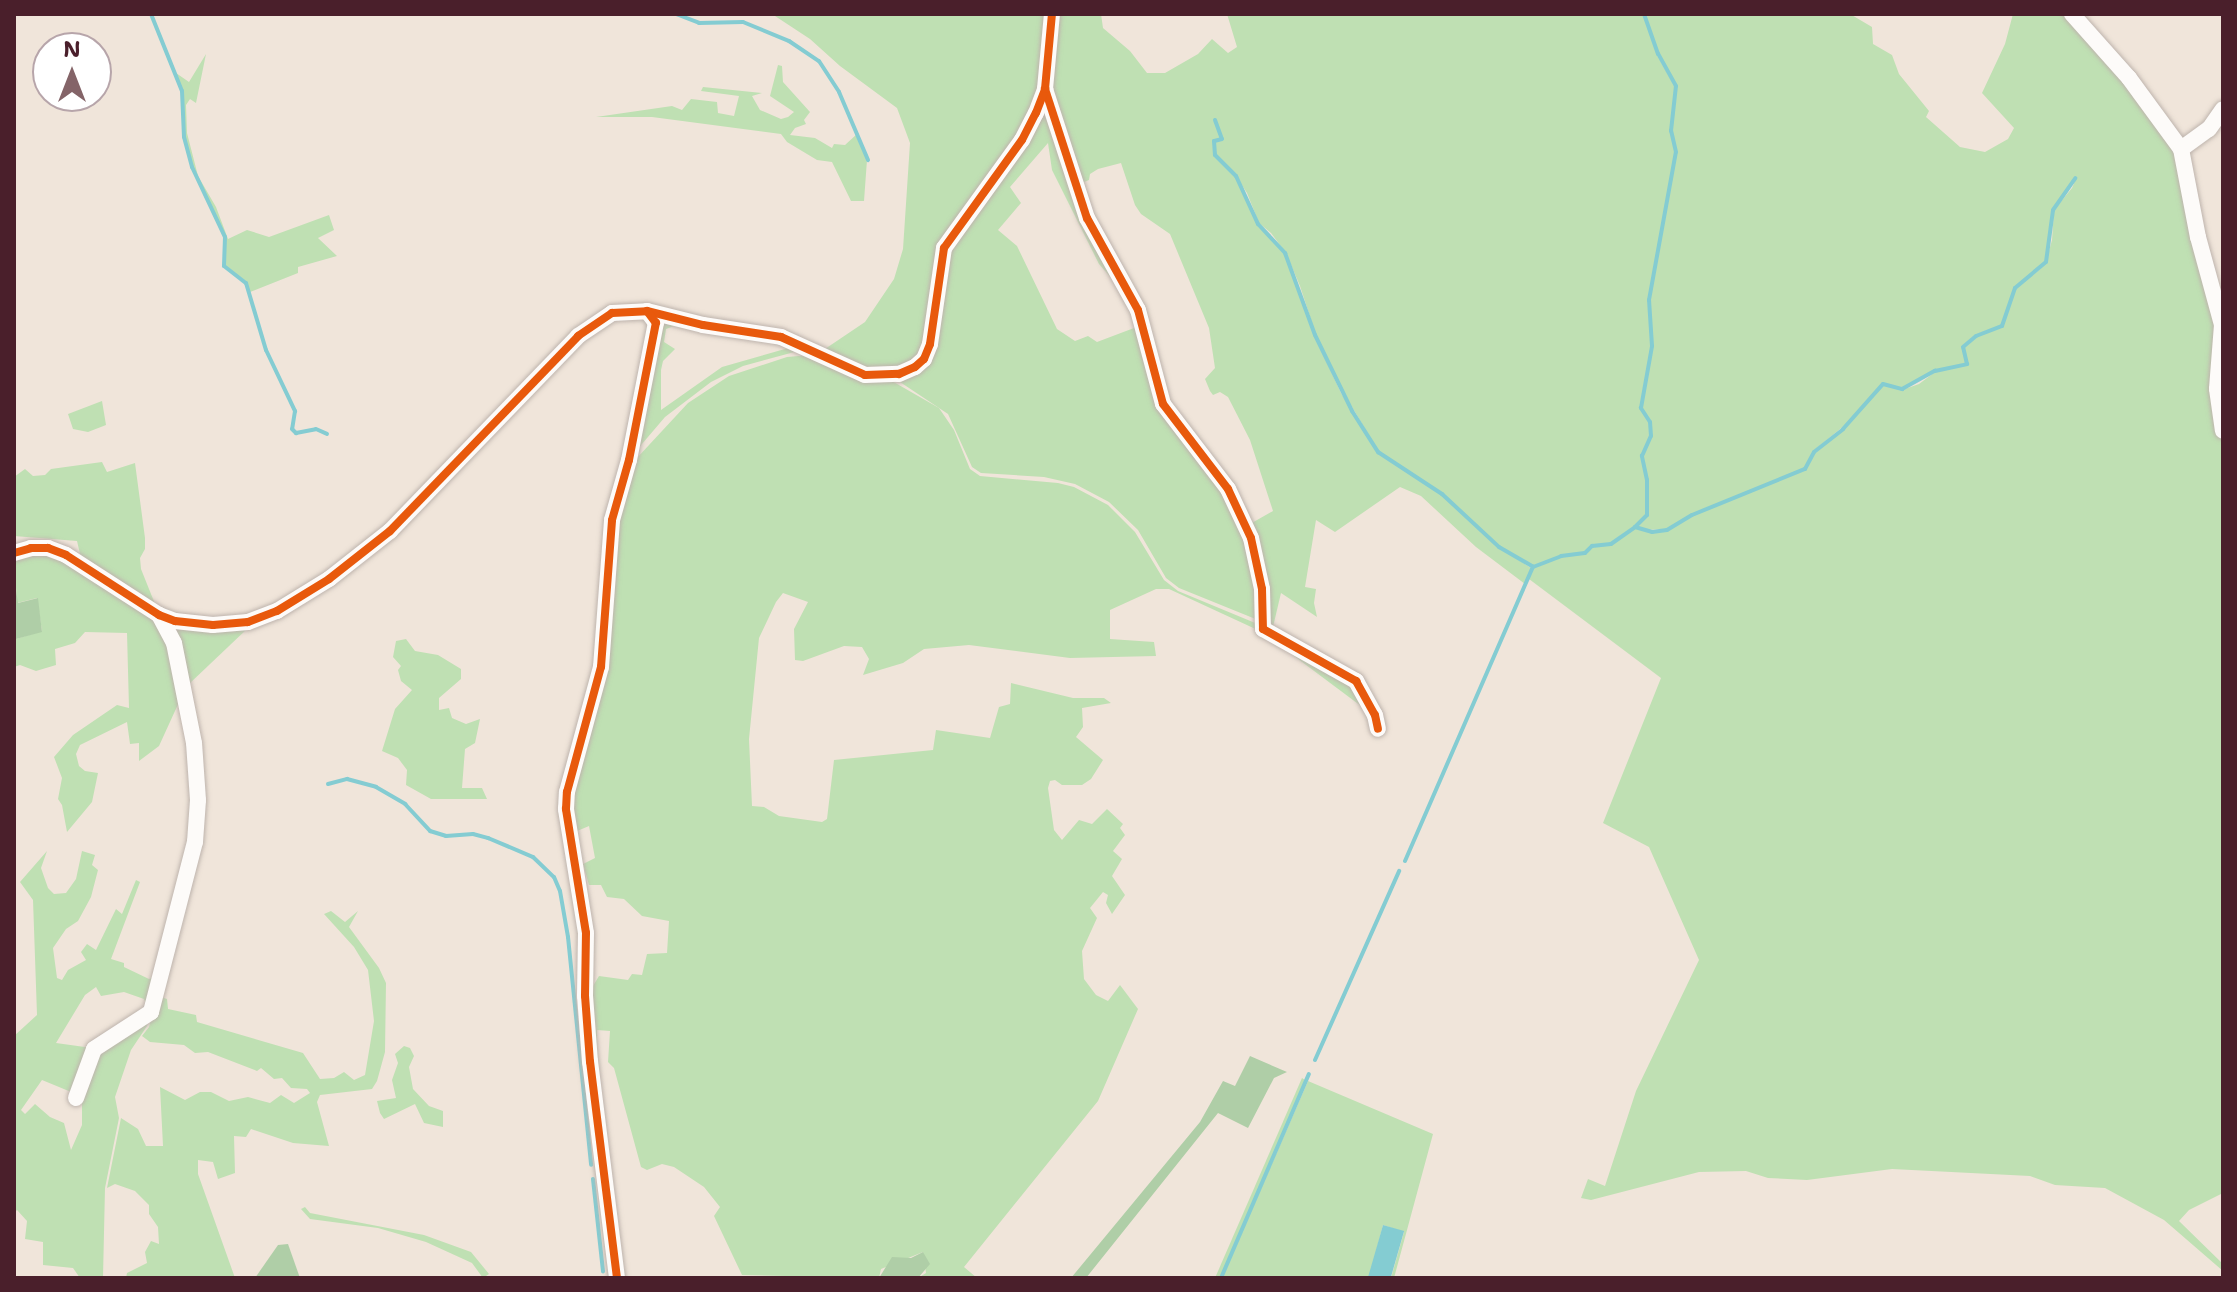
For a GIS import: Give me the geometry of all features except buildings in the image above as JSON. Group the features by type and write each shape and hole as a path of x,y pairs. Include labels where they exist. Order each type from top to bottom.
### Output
{"street":[{"path":"14,553 48,548 66,555 159,615 194,624 248,622 277,611 329,579 390,531 432,491 578,336 612,313 647,311 703,325 781,337 865,375 899,374 915,367 924,359 930,344 944,248 1022,140 1045,89 1052,14"},
{"path":"2072,14 2129,78 2181,149 2198,237 2222,325 2217,389 2223,431"},
{"path":"1045,89 1087,218 1138,310 1163,404 1228,489 1251,538 1262,589 1263,629 1356,681 1375,715 1378,729"},
{"path":"2181,149 2209,129 2223,109"},
{"path":"617,1278 590,1062 585,996 586,933 566,809 567,792 601,667 612,520 629,460 656,323 647,311"},
{"path":"76,1098 94,1049 151,1012 195,842 198,788 194,743 174,643 159,615"}],"green space":[{"path":"1049,14 1033,114 951,231 928,342 913,366 868,374 822,351 865,322 894,279 903,249 910,143 897,108 840,66 810,39 775,16"},
{"path":"1055,14 1101,14 1103,28 1130,51 1147,73 1165,73 1198,54 1212,39 1228,53 1237,47 1227,14 1643,14 1657,55 1675,87 1670,131 1675,152 1648,300 1652,346 1640,408 1649,422 1650,436 1641,456 1646,480 1646,515 1640,522 1610,543 1591,545 1585,552 1532,566 1499,546 1442,494 1379,452 1343,392 1316,335 1286,253 1259,223 1247,193 1236,176 1216,154 1215,142 1222,139 1215,119 1221,139 1214,141 1215,155 1235,177 1258,224 1285,254 1314,335 1341,393 1378,453 1442,495 1498,547 1531,568 1525,584 1476,547 1421,496 1400,487 1335,532 1316,520 1305,587 1316,589 1314,603 1317,617 1281,593 1272,631 1250,524 1273,511 1250,440 1228,397 1220,392 1213,395 1205,379 1215,368 1209,328 1170,234 1141,214 1121,163 1098,169 1090,174 1089,180 1077,185 1052,97"},
{"path":"1644,14 1850,14 1872,27 1873,44 1892,55 1899,74 1929,111 1926,117 1960,147 1985,152 2008,139 2014,128 1982,93 2005,44 2013,14 2066,14 2174,142 2218,325 2216,408 2223,451 2223,1193 2189,1210 2179,1221 2223,1264 2223,1271 2164,1220 2105,1188 2055,1185 2030,1176 1892,1169 1807,1180 1768,1178 1746,1171 1699,1172 1591,1200 1581,1198 1588,1179 1605,1186 1636,1091 1699,960 1649,847 1603,823 1661,678 1529,579 1533,568 1561,557 1586,554 1592,547 1611,545 1635,528 1652,533 1668,530 1692,515 1806,470 1814,452 1851,422 1884,384 1902,390 1919,384 1935,372 1968,364 1964,347 1976,337 2002,326 2016,288 2046,262 2052,240 2054,210 2076,179 2052,209 2045,261 2015,288 2001,325 1975,335 1962,346 1966,363 1934,371 1902,388 1883,383 1850,421 1813,451 1805,469 1692,514 1667,529 1643,530 1637,527 1648,515 1648,479 1642,457 1651,436 1651,421 1641,408 1653,346 1650,300 1677,152 1672,131 1677,86 1659,54"},
{"path":"206,54 196,103 190,99 186,105 187,133 198,176 216,207 228,239 247,230 269,237 329,215 334,230 318,238 337,256 298,267 298,273 250,292 246,283 225,266 225,237 198,182 185,137 182,91 176,73 189,82"},
{"path":"778,65 782,66 783,82 810,112 804,120 806,124 795,128 790,135 815,138 832,148 834,144 845,145 857,134 867,160 864,201 851,201 832,162 817,160 787,142 781,134 652,117 596,117 672,106 682,110 691,99 717,102 718,113 734,116 739,96 701,91 703,87 762,93 752,96 760,110 781,119 788,117 794,112 770,96"},
{"path":"1045,97 1113,280 1099,264 1052,170 1048,143 1010,187 1021,203 998,230 1017,246 1057,329 1075,341 1088,336 1097,342 1134,328 1135,322 1160,401 1247,532 1258,620 1179,588 1166,578 1138,530 1109,502 1075,484 1044,477 981,473 972,467 948,414 891,376 916,370 941,260"},
{"path":"658,319 704,333 674,326 666,329 664,342 675,349 663,361 661,410 722,367 799,345 798,351 743,366 711,382 665,417 636,451"},
{"path":"810,355 885,377 939,408 954,430 970,469 980,476 1058,483 1074,487 1108,505 1135,532 1164,580 1178,591 1260,625 1354,685 1373,715 1262,632 1169,589 1156,589 1110,610 1110,639 1154,642 1156,656 1070,658 969,645 924,649 903,663 863,675 869,659 862,647 844,646 803,661 795,660 794,629 808,602 783,593 776,602 759,638 749,739 752,806 764,807 779,816 822,822 827,819 834,760 933,750 936,730 990,738 999,707 1010,704 1011,683 1073,698 1104,698 1111,703 1082,708 1083,727 1076,737 1103,760 1091,779 1082,785 1062,785 1055,780 1050,781 1048,788 1054,830 1062,840 1079,820 1092,824 1107,809 1123,824 1120,828 1125,835 1113,851 1122,859 1112,876 1125,895 1112,914 1106,903 1108,895 1103,892 1090,908 1097,918 1082,951 1084,979 1096,995 1108,1001 1120,985 1138,1009 1098,1101 964,1267 977,1278 918,1278 926,1273 923,1252 881,1269 879,1278 742,1275 714,1216 720,1207 704,1187 674,1167 662,1164 647,1170 641,1167 614,1068 608,1062 610,1031 597,1030 597,1060 587,996 599,976 628,980 632,974 642,975 647,954 667,953 669,921 642,916 624,899 607,897 601,885 589,885 583,864 595,858 589,826 570,834 568,809 599,692 615,520 636,459 688,403 729,376 787,357"},
{"path":"102,401 106,425 88,432 73,429 68,414"},
{"path":"102,462 107,472 135,463 145,538 141,569 157,609 81,558 77,541 14,536 14,477 25,469 33,476 45,475 51,469"},
{"path":"47,551 164,627 180,700 159,746 139,761 139,743 130,744 127,722 80,745 76,754 79,766 85,771 98,773 92,802 67,832 58,799 62,778 54,757 73,735 117,705 129,708 127,633 85,632 75,643 55,649 56,665 36,671 20,665 14,667 16,639 42,631 37,598 17,603 14,557"},
{"path":"14,577 18,603 38,598 42,632 16,639 14,656"},
{"path":"175,628 248,628 189,684"},
{"path":"406,639 415,651 438,655 461,669 461,679 439,698 439,710 449,708 452,718 466,724 480,719 475,743 465,749 462,788 482,788 487,799 431,799 406,785 407,770 398,758 382,751 395,709 412,690 401,681 398,670 401,666 393,657 396,641"},
{"path":"47,851 41,868 48,888 54,894 66,893 76,879 82,851 95,855 92,865 98,870 91,897 78,921 66,929 53,948 57,978 62,980 68,970 86,960 81,952 87,944 96,950 116,909 122,914 136,880 140,882 111,959 124,963 124,967 149,979 158,976 149,1011 144,999 124,992 101,996 96,987 85,995 56,1043 92,1048 76,1094 42,1080 21,1110 25,1114 35,1104 50,1117 64,1123 71,1150 82,1125 82,1099 96,1051 149,1016 147,1026 131,1050 115,1097 119,1118 105,1188 103,1278 80,1278 73,1268 43,1265 43,1242 25,1239 27,1221 17,1210 14,1213 14,1036 37,1015 33,900 20,882"},
{"path":"331,911 345,922 358,911 349,927 379,968 386,983 385,1052 377,1081 372,1089 320,1095 317,1102 329,1146 293,1143 251,1129 246,1137 234,1136 235,1173 218,1179 213,1162 198,1160 198,1174 235,1278 126,1278 127,1273 147,1263 145,1252 151,1241 159,1244 158,1227 149,1214 149,1205 135,1191 115,1184 107,1188 121,1118 138,1129 146,1146 163,1146 160,1087 185,1100 200,1092 211,1092 229,1101 248,1097 270,1103 281,1095 294,1103 310,1093 307,1089 291,1088 282,1078 274,1079 261,1068 257,1071 208,1052 195,1053 184,1045 150,1042 142,1036 149,1027 158,996 167,999 168,1009 196,1015 197,1022 303,1053 320,1079 334,1078 344,1072 354,1080 365,1075 374,1021 368,970 354,947 324,914"},
{"path":"404,1046 410,1048 414,1056 409,1067 413,1089 429,1106 443,1111 443,1127 424,1123 415,1104 384,1119 380,1113 377,1101 396,1098 392,1080 398,1063 395,1054"},
{"path":"1250,1056 1287,1072 1274,1078 1248,1128 1218,1113 1086,1278 1071,1278 1200,1122 1223,1081 1235,1086"},
{"path":"1302,1078 1305,1080 1220,1278 1215,1278"},
{"path":"1308,1081 1433,1134 1394,1278 1391,1278 1404,1232 1383,1225 1369,1278 1222,1278"},
{"path":"305,1207 310,1213 424,1235 471,1252 489,1274 483,1278 472,1263 426,1242 378,1228 310,1219 301,1209"},
{"path":"288,1244 300,1278 255,1278 278,1245"},
{"path":"923,1252 930,1264 918,1278 879,1278 892,1257 911,1258"}],"water":[{"path":"1383,1225 1404,1231 1391,1278 1368,1278"}],"waterway":[{"path":"151,14 182,91 184,137 192,167 225,237 224,266 246,283 266,350 295,411 292,429 296,433 316,429 327,434"},
{"path":"676,14 699,23 743,22 789,41 819,61 839,92 868,160"},
{"path":"1635,527 1647,515 1647,480 1642,456 1651,436 1650,422 1641,408 1652,346 1649,300 1676,152 1671,131 1676,86 1658,54 1644,14"},
{"path":"1215,120 1222,139 1214,141 1215,155 1236,176 1258,224 1285,253 1315,335 1352,411 1378,452 1442,494 1499,547 1533,567 1561,556 1585,553 1592,546 1611,544 1635,527 1652,532 1667,530 1692,515 1805,469 1814,452 1843,429 1883,384 1902,389 1935,371 1967,364 1963,347 1976,336 2002,326 2015,288 2046,262 2053,210 2075,178"},
{"path":"1405,861 1533,567"},
{"path":"328,784 347,779 376,787 405,804 430,831 446,836 473,834 488,838 533,857 554,877 560,891 568,937 591,1165"},
{"path":"1315,1060 1399,871"},
{"path":"1221,1278 1309,1074"},
{"path":"593,1179 603,1271"}],"cycle path":[{"path":"14,553 31,548 48,548 66,555 159,615 175,621 213,625 248,622 277,611 329,579 390,531 578,336 612,313 647,311 703,325 781,337 865,375 899,374 915,367 924,359 930,344 944,248 1022,140 1036,113 1045,89 1052,14"},
{"path":"1045,89 1087,218 1138,310 1163,404 1228,489 1251,538 1262,589 1263,629 1356,681 1375,715 1378,729"},
{"path":"617,1278 590,1062 585,996 586,933 566,809 567,792 601,667 612,520 629,460 656,323 647,311"}]}
